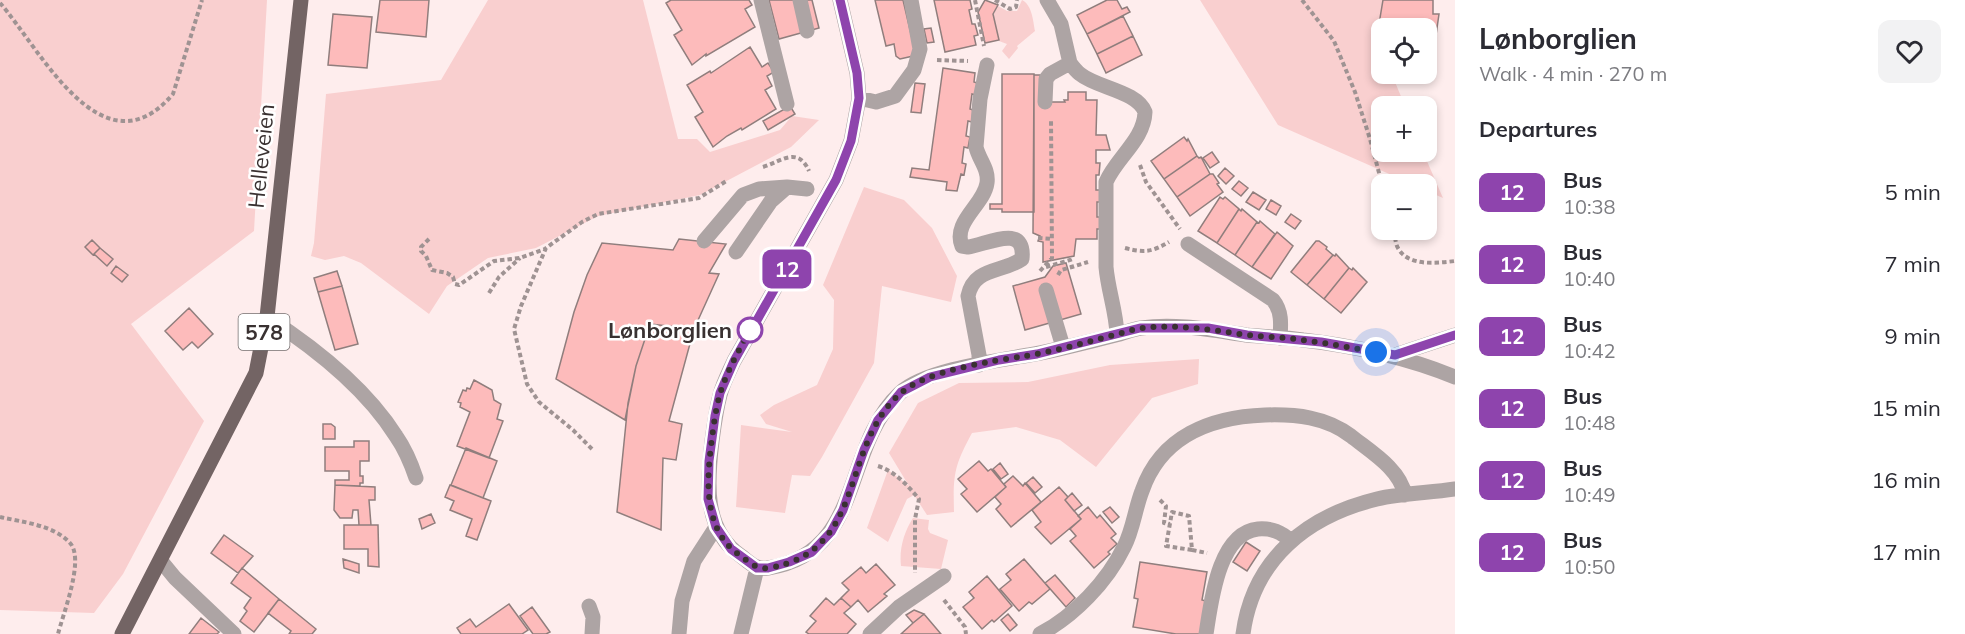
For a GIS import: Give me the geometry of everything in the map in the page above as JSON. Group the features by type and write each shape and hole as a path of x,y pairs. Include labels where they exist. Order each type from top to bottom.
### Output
{"main road":[{"name":"Helleveien","path":"122,634 256,373 267,316 301,0"}],"street":[{"path":"761,0 787,104"},
{"path":"800,0 807,31"},
{"path":"840,0 857,73 859,98 851,141 836,180 785,274 752,326 720,393 709,461 708,499 716,527 731,549 757,568 768,568 789,562 812,552 825,539 843,510 878,420 901,392 930,377 1140,328 1172,327 1208,328 1395,355 1455,377"},
{"path":"859,98 876,102 895,96 914,70 920,49 911,0"},
{"path":"1047,0 1061,24 1070,63 1084,77 1142,105 1145,112 1145,118 1132,144 1110,173 1106,188 1107,273 1116,316 1117,334"},
{"path":"1045,102 1046,79 1070,63"},
{"path":"979,365 980,355 968,296 970,286 974,280 987,273 1016,263 1022,259 1023,251 1010,237 968,247 962,246 959,239 963,224 985,193 987,186 986,168 976,147 980,99 987,64"},
{"path":"704,242 743,195 759,189 810,184"},
{"path":"736,252 771,201 787,188"},
{"path":"1188,243 1273,300 1280,316 1280,338"},
{"path":"1046,290 1063,347"},
{"path":"267,316 313,348 381,415 397,436 416,478"},
{"path":"1395,355 1455,334"},
{"path":"1040,634 1054,627 1070,614 1094,590 1113,566 1125,546 1148,473 1159,459 1191,432 1210,423 1250,416 1282,414 1321,419 1340,427 1384,463 1397,476 1405,495"},
{"path":"1243,634 1257,584 1272,562 1301,532 1335,512 1379,499 1455,489"},
{"path":"679,634 682,601 694,561 716,527"},
{"path":"1206,634 1214,588 1230,547 1240,536 1247,531 1261,529 1281,532 1291,542"},
{"path":"161,561 175,578 234,634"},
{"path":"741,634 757,568"},
{"path":"870,634 919,592 944,576"},
{"path":"589,606 593,617 592,634"}],"path":[{"path":"0,3 68,89 84,105 102,117 120,122 134,121 146,116 162,106 173,94 202,0"},
{"path":"933,60 962,60 987,64 975,0"},
{"path":"995,0 1010,9 1016,7 1017,0"},
{"path":"1302,0 1334,41 1355,92 1379,174"},
{"path":"1036,275 1052,258 1051,117"},
{"path":"1132,144 1146,182 1188,243"},
{"path":"760,168 782,158 796,157 802,159 806,164 810,184"},
{"path":"429,239 421,247 421,251 426,256 429,267 432,270 447,273 453,277 455,284 459,285 494,261 503,258 520,258 546,249 588,218 598,214 699,198 730,180"},
{"path":"1039,238 1052,238"},
{"path":"1396,240 1397,247 1404,255 1430,263 1455,261"},
{"path":"546,249 521,306 514,329 527,384 539,402 592,449"},
{"path":"1137,251 1154,250"},
{"path":"489,293 499,277 520,258"},
{"path":"1043,268 1070,260 1072,267 1080,265"},
{"path":"861,459 888,469 907,484 919,499 915,519 915,585 919,592"},
{"path":"1192,550 1190,516 1172,512 1166,546 1203,552"},
{"path":"1166,514 1164,523 1170,525"},
{"path":"0,517 36,525 56,533 71,544 76,556 74,575 58,634"},
{"path":"944,576 944,600 965,627 966,634"}],"shaded area":[{"path":"0,0 267,0 254,231 131,324 204,421 123,574 94,613 0,610"},
{"path":"488,0 643,0 678,139 697,139 710,152 780,130 792,116 819,120 791,147 700,195 598,216 536,248 488,258 447,286 429,314 361,263 344,256 325,260 311,256 326,94 441,80"},
{"path":"1022,0 1030,9 1035,31 1017,46 1018,48 1009,59 1002,51 1007,44 999,41 993,15 998,6 1007,11 1017,11"},
{"path":"1200,0 1400,0 1399,18 1371,18 1371,84 1396,84 1401,96 1371,96 1371,162 1427,162 1433,174 1389,174 1278,125"},
{"path":"1437,184 1443,198 1437,195"},
{"path":"864,187 904,200 932,228 957,276 951,302 882,286 874,363 810,476 792,475 785,513 736,507 741,425 792,432 766,424 760,415 774,405 817,385 833,349 834,300 823,285"},
{"path":"1199,359 1198,384 1152,398 1096,467 1060,440 1016,427 972,433 961,454 956,471 954,512 927,515 914,495 907,499 888,542 867,528 888,470 909,486 889,453 918,403 959,383 1028,382 1110,365"},
{"path":"913,518 929,520 930,533 948,540 941,569 901,566 903,541"}],"building":[{"path":"380,0 429,0 426,37 376,32"},
{"path":"671,0 749,0 752,5 745,9 755,27 706,56 706,54 692,65 674,35 682,30 666,3"},
{"path":"769,0 812,0 819,28 779,39"},
{"path":"875,0 903,0 915,51 913,56 900,59 896,56 894,44 886,46"},
{"path":"934,0 970,0 972,9 969,10 972,24 975,24 978,35 974,36 976,45 945,52"},
{"path":"985,0 998,5 993,14 999,40 985,43 978,12"},
{"path":"1107,0 1117,0 1122,9 1127,7 1130,12 1087,34 1077,15"},
{"path":"1383,0 1433,0 1433,14 1439,14 1437,28 1437,18 1380,18"},
{"path":"333,14 372,17 367,68 328,65"},
{"path":"1123,16 1133,36 1097,54 1087,34"},
{"path":"931,28 934,42 927,43 924,29"},
{"path":"1133,36 1142,55 1106,73 1097,54"},
{"path":"750,47 762,67 768,63 774,72 767,76 772,86 765,90 776,109 742,130 741,128 727,136 713,147 695,117 703,112 687,85 710,71 711,73"},
{"path":"943,68 975,73 974,82 977,83 976,95 972,94 970,109 973,110 972,122 968,121 966,136 970,137 968,148 964,147 962,163 966,164 964,175 961,174 957,191 946,190 947,182 910,177 912,168 929,170"},
{"path":"1002,74 1034,74 1034,212 1002,212 1002,209 990,209 990,204 1002,204"},
{"path":"1034,75 1040,75 1041,102 1065,102 1064,100 1068,100 1068,92 1086,92 1086,100 1097,100 1096,135 1106,135 1110,150 1096,150 1096,163 1100,163 1099,175 1096,175 1096,190 1100,190 1097,217 1100,217 1100,229 1097,229 1097,239 1076,239 1074,256 1043,262 1043,242 1038,241 1040,236 1033,233"},
{"path":"915,83 925,84 921,113 911,112"},
{"path":"790,106 795,114 768,130 763,121"},
{"path":"1184,137 1187,141 1188,139 1197,156 1164,179 1151,161"},
{"path":"1212,152 1219,162 1210,168 1203,158"},
{"path":"1197,156 1201,157 1210,174 1177,197 1164,179"},
{"path":"1225,168 1234,176 1226,184 1218,176"},
{"path":"1213,174 1223,192 1190,216 1177,197"},
{"path":"1239,181 1248,188 1241,196 1232,189"},
{"path":"1253,192 1266,200 1259,210 1246,202"},
{"path":"1220,197 1223,199 1225,197 1239,209 1217,243 1198,231"},
{"path":"1271,200 1281,206 1276,215 1266,209"},
{"path":"1239,209 1257,222 1235,255 1217,243"},
{"path":"1291,214 1301,221 1295,229 1285,222"},
{"path":"1260,221 1275,234 1252,267 1235,255 1257,222"},
{"path":"1277,232 1293,246 1271,279 1252,267"},
{"path":"679,239 726,244 709,273 719,274 694,329 650,324 636,366 625,420 556,379 574,312 587,275 602,243 673,250"},
{"path":"92,240 100,248 93,255 85,247"},
{"path":"1316,241 1327,247 1326,249 1333,255 1307,285 1291,272"},
{"path":"100,248 113,259 107,266 94,254"},
{"path":"1336,254 1349,268 1324,299 1307,285"},
{"path":"1066,263 1081,314 1025,330 1013,286 1045,277 1053,266"},
{"path":"116,266 128,275 122,282 111,273"},
{"path":"1349,268 1352,270 1353,268 1367,282 1341,313 1324,299"},
{"path":"337,271 342,286 318,292 314,278"},
{"path":"342,286 358,344 335,350 318,292"},
{"path":"189,308 213,334 198,348 192,342 183,350 165,331"},
{"path":"650,324 694,329 669,421 682,424 676,460 663,458 661,530 617,512 628,403 636,366"},
{"path":"474,380 492,390 494,400 501,404 497,419 503,421 489,458 457,446 470,412 460,407 461,403 458,402 463,390 470,389"},
{"path":"323,424 331,424 335,427 335,439 323,439"},
{"path":"354,441 369,441 369,461 360,461 360,476 363,476 363,483 360,483 360,486 335,485 335,480 349,480 349,471 325,471 325,447 354,447"},
{"path":"466,448 497,461 483,498 451,485"},
{"path":"979,461 988,471 991,469 1006,487 977,512 961,494 967,489 958,479"},
{"path":"1000,463 1008,474 1001,479 993,469"},
{"path":"1013,476 1023,486 1025,483 1041,502 1011,527 996,509 1001,504 995,497 1006,487 1004,484"},
{"path":"1033,477 1042,487 1035,493 1026,483"},
{"path":"335,485 375,487 375,500 369,500 371,525 359,525 358,510 353,510 352,518 340,518 334,510"},
{"path":"450,485 491,501 477,540 466,536 472,519 450,510 454,501 445,497"},
{"path":"1059,487 1068,497 1065,500 1081,519 1051,544 1035,527 1041,522 1032,510"},
{"path":"1072,493 1082,505 1074,511 1065,500"},
{"path":"1088,507 1097,518 1100,515 1116,534 1111,538 1117,544 1108,552 1110,554 1094,568 1070,541 1076,536 1070,529 1081,519 1078,516"},
{"path":"1110,507 1119,517 1112,523 1103,512"},
{"path":"431,514 435,523 422,529 419,519"},
{"path":"344,525 378,525 379,567 368,566 368,549 344,549"},
{"path":"224,535 253,556 238,573 211,553"},
{"path":"1246,542 1260,551 1247,571 1233,562"},
{"path":"343,559 359,564 359,573 344,568"},
{"path":"1024,559 1050,589 1032,604 1029,602 1019,611 1000,589 1011,580 1006,574"},
{"path":"1140,562 1207,572 1202,600 1206,601 1201,634 1176,634 1133,627 1138,599 1134,598"},
{"path":"876,564 895,585 884,594 887,596 868,612 858,600 851,607 841,598 849,590 842,583 861,567 866,573"},
{"path":"242,568 279,599 254,632 240,621 247,611 244,608 251,598 231,583"},
{"path":"1055,575 1075,598 1066,607 1045,583"},
{"path":"987,576 1012,606 982,629 963,607 974,598 969,592"},
{"path":"826,598 834,605 841,598 851,607 844,613 856,624 847,634 809,634 806,632 816,621 810,616"},
{"path":"279,599 316,629 312,634 289,634 291,631 268,613"},
{"path":"509,604 528,630 522,634 461,634 457,628 470,619 476,627"},
{"path":"532,607 550,632 533,634 520,616"},
{"path":"914,610 924,614 913,623 906,615"},
{"path":"924,614 941,634 901,634 913,623"},
{"path":"1008,614 1017,625 1010,631 1001,620"},
{"path":"201,618 219,632 217,634 189,634"}],"bus line":[{"name":"12","path":"840,0 857,73 859,98 851,141 836,180 734,361 720,393 715,416 709,461 708,499 716,527 731,549 757,568 768,568 789,562 812,552 831,532 843,510 864,450 878,420 901,392 930,377 999,360 1037,354 1140,328 1208,328 1247,335 1301,339 1395,355 1455,335"}],"place":[{"name":"Lønborglien","path":"750,330"}],"route":[{"path":"750,330 752,326 720,393 709,461 708,499 716,527 731,549 757,568 768,568 789,562 812,552 831,532 843,510 864,450 878,420 901,392 930,377 999,360 1037,354 1140,328 1208,328 1247,335 1301,339 1376,352"}]}
